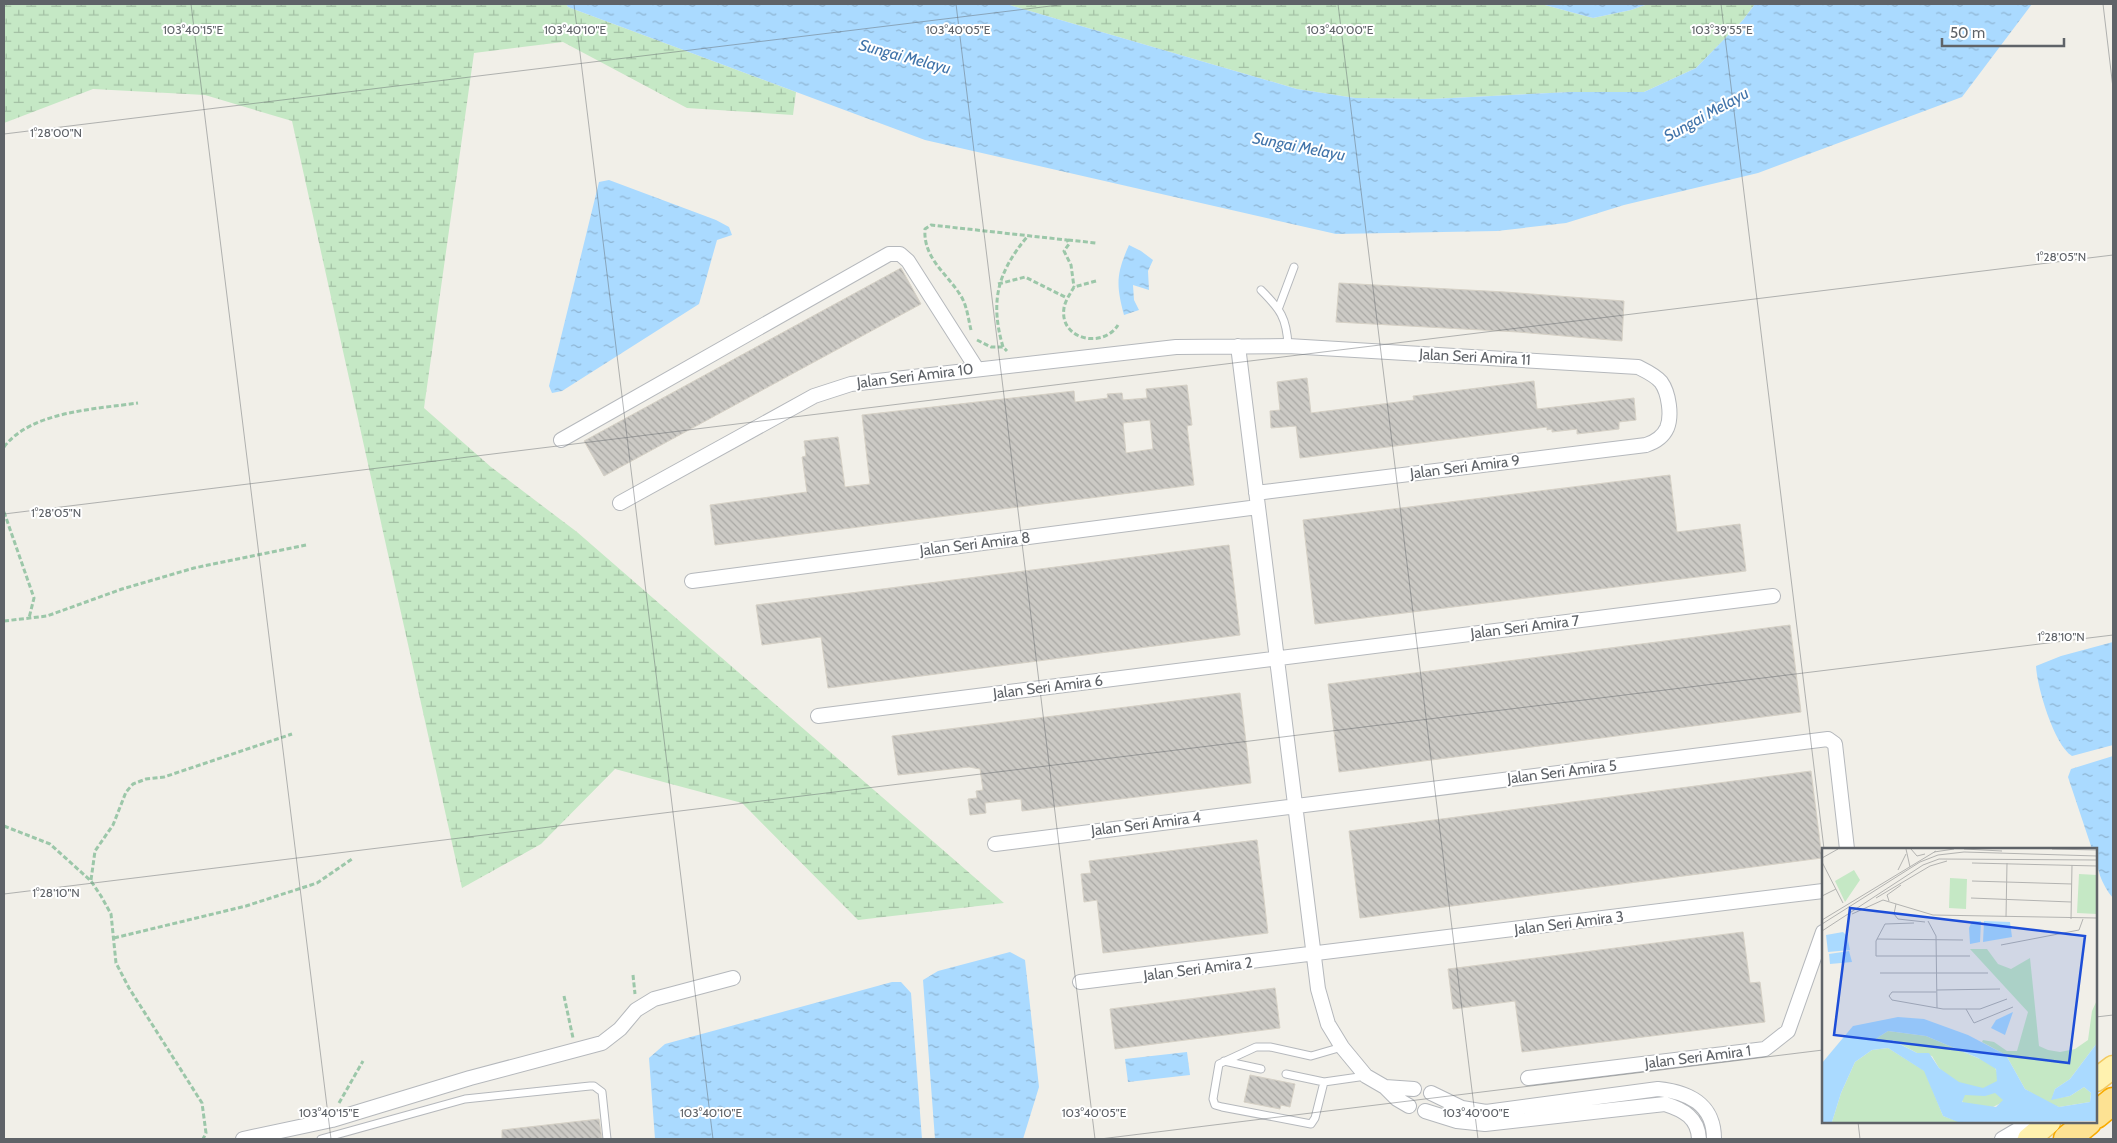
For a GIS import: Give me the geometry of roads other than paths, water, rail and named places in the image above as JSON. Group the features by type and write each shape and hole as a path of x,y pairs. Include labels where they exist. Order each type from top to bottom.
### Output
{"highway":[{"path":"2097,1115 2113,1101"},
{"path":"2067,1139 2087,1123"}],"main road":[{"path":"2097,1079 2113,1067"},
{"path":"2029,1139 2048,1123"}],"street":[{"path":"561,440 889,254 900,254 908,261 977,368"},
{"name":"Jalan Seri Amira 11","path":"1238,346 1288,346 1638,367 1652,374 1662,383 1668,399 1667,428"},
{"name":"Jalan Seri Amira 10","path":"620,503 814,396 851,384 977,368 1176,347 1238,346"},
{"path":"1238,346 1318,989 1328,1024 1342,1047 1366,1076 1385,1087 1397,1099 1409,1106"},
{"name":"Jalan Seri Amira 9","path":"1256,493 1646,445 1657,441 1667,428"},
{"name":"Jalan Seri Amira 8","path":"692,581 1258,507"},
{"name":"Jalan Seri Amira 7","path":"1277,658 1774,596"},
{"name":"Jalan Seri Amira 6","path":"818,716 1277,658"},
{"name":"Jalan Seri Amira 5","path":"1296,805 1828,739 1834,744 1848,848"},
{"name":"Jalan Seri Amira 4","path":"995,844 1296,805"},
{"name":"Jalan Seri Amira 3","path":"1315,955 1822,892"},
{"name":"Jalan Seri Amira 1","path":"1528,1078 1765,1049 1788,1031 1822,935"},
{"name":"Jalan Seri Amira 2","path":"1080,982 1315,955"},
{"path":"243,1139 332,1120 575,1048 602,1042 620,1029 636,1010 654,1000 733,978"},
{"path":"1385,1087 1414,1088"},
{"path":"1431,1093 1462,1108 1486,1112 1658,1089 1678,1091 1695,1100 1707,1112 1714,1139"},
{"path":"1440,1115 1445,1100"},
{"path":"1426,1111 1457,1120 1485,1124 1666,1104 1680,1109 1692,1117 1699,1139"},
{"path":"2002,1139 2029,1123"}],"lane":[{"path":"1279,307 1294,267"},
{"path":"1261,290 1279,307 1288,332 1288,346"},
{"path":"1324,1082 1315,1118 1311,1124 1222,1107 1215,1104 1213,1099 1219,1064 1224,1060 1256,1047 1270,1047 1310,1056 1342,1047"},
{"path":"1224,1060 1261,1068"},
{"path":"1286,1074 1324,1082 1366,1076"},
{"path":"321,1139 465,1099 590,1086 599,1088 603,1097 607,1139"}],"water":[{"name":"Sungai Melayu","path":"566,4 1006,4 1297,89 1355,98 1432,99 1570,92 1644,92 1696,68 1743,20 1755,4 2032,4 1962,97 1758,173 1624,205 1566,223 1497,231 1336,234 925,140 568,7"},
{"path":"1541,4 1648,4 1631,10 1593,18"},
{"path":"609,180 716,220 729,227 732,235 717,240 699,304 562,391 552,393 549,386 599,182"},
{"path":"1129,245 1153,260 1148,271 1149,290 1133,285 1134,300 1139,310 1124,315 1119,280 1122,264"},
{"path":"2113,642 2113,745 2072,756 2065,750 2053,728 2043,701 2036,666 2061,656"},
{"path":"2113,756 2113,898 2105,887 2100,875 2097,863 2097,848 2092,848 2068,777 2071,769"},
{"path":"1010,952 1025,960 1039,1087 1023,1139 935,1139 923,980 938,971"},
{"path":"892,982 901,982 911,993 922,1139 655,1139 649,1058 665,1044"},
{"path":"1187,1052 1190,1075 1128,1082 1125,1059"}]}
